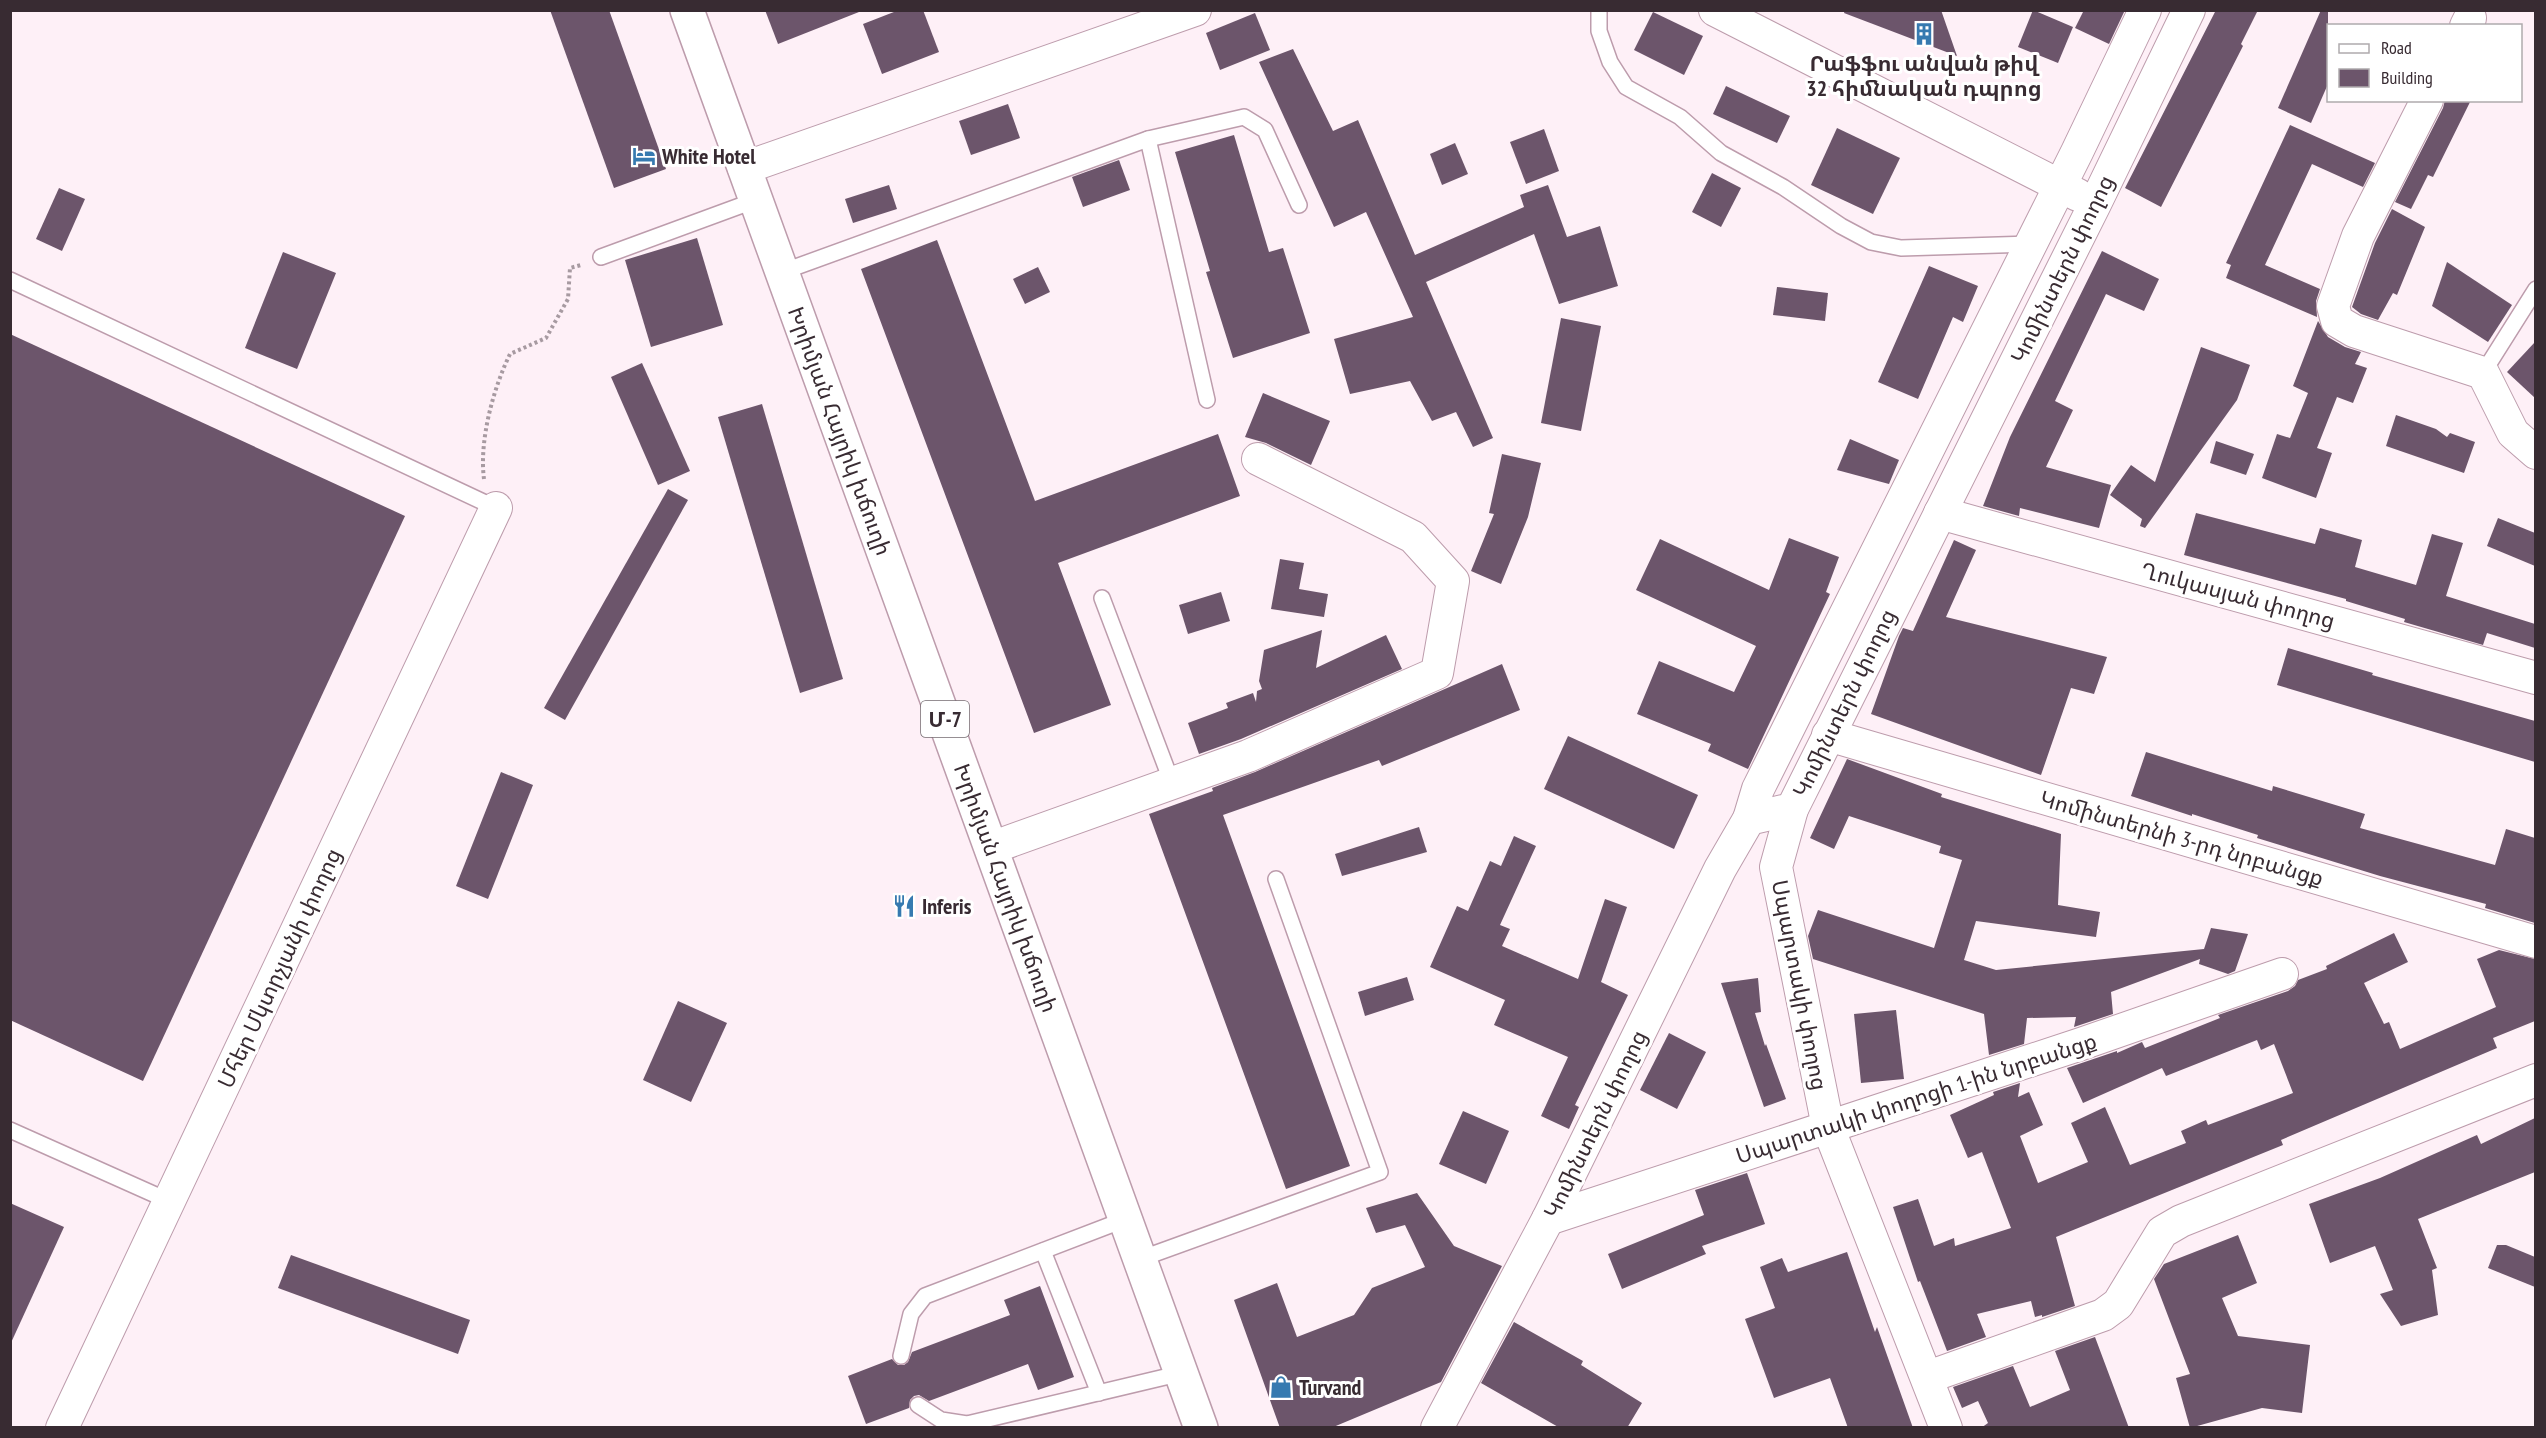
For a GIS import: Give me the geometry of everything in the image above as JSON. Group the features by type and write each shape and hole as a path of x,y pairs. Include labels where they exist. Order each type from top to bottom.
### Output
{"highway":[{"name":"Խրիմյան Հայրիկ խճուղի","path":"687,10 1201,1428"}],"street":[{"path":"744,168 1155,17 1194,10"},
{"path":"1715,10 2095,204"},
{"path":"1749,819 1758,789 2060,186 2145,10"},
{"name":"Կոմինտերն փողոց","path":"1437,1428 1548,1219 1720,868 1749,819 1792,809 2095,204 2189,10"},
{"path":"2426,102 2358,236 2333,306 2337,321 2354,331 2482,373 2513,433 2535,453"},
{"path":"992,848 1248,756 1437,673 1453,581 1413,537 1258,459"},
{"name":"Մհեր Մկտրչյանի փողոց","path":"62,1428 491,506"},
{"name":"Ղուկասյան փողոց","path":"1940,513 2535,678"},
{"name":"Կոմինտերնի 3-րդ նրբանցք","path":"1828,735 2535,942"},
{"name":"Սպարտակի փողոց","path":"1792,809 1776,867 1828,1127 1928,1377 1946,1428"},
{"name":"Սպարտակի փողոցի 1-ին նրբանցք","path":"1548,1219 2282,974"},
{"path":"1928,1377 2103,1316 2118,1304 2162,1232 2181,1221 2535,1080"}],"lane":[{"path":"1599,10 1599,31 1610,62 1626,87 1680,117 1721,153 1783,187 1841,226 1871,242 1901,248 2031,244"},
{"path":"782,272 1148,139 1244,117 1265,130 1299,205"},
{"path":"1148,139 1207,400"},
{"path":"601,257 756,200"},
{"path":"10,280 491,506"},
{"path":"2482,373 2535,289"},
{"path":"1102,598 1172,783"},
{"path":"1140,1259 1380,1172 1276,879"},
{"path":"10,1130 169,1201"},
{"path":"902,1356 911,1314 925,1296 1126,1219"},
{"path":"1043,1251 1099,1393"},
{"path":"918,1405 941,1420 967,1424 1182,1374"}],"path":[{"path":"491,506 481,457 499,376 510,354 546,338 568,299 570,268 601,257"}],"building":[{"path":"550,10 609,10 666,169 614,188"},
{"path":"765,10 859,10 859,12 778,44"},
{"path":"899,10 923,10 939,52 882,74 863,24"},
{"name":"Րաֆֆու անվան թիվ 32 հիմնական դպրոց","path":"1845,10 1941,10 1957,56 1844,13"},
{"path":"2033,10 2073,27 2058,63 2018,47"},
{"path":"2084,10 2125,10 2109,44 2075,28"},
{"path":"2216,10 2258,10 2241,44 2243,46 2161,207 2125,188"},
{"path":"2321,10 2328,10 2327,86 2311,123 2278,108"},
{"path":"1653,12 1703,36 1684,75 1634,50"},
{"path":"1255,13 1270,50 1220,70 1206,33"},
{"path":"1293,49 1333,131 1358,120 1415,255 1524,207 1520,195 1548,185 1567,237 1600,226 1618,286 1559,304 1534,234 1426,282 1493,438 1473,447 1456,412 1432,421 1410,381 1350,394 1334,339 1413,317 1366,212 1334,227 1259,62"},
{"path":"1726,86 1790,116 1777,143 1713,114"},
{"path":"2444,102 2470,102 2433,177 2428,175 2411,209 2395,202"},
{"path":"1008,104 1020,138 971,155 959,121"},
{"path":"2290,125 2375,163 2363,187 2312,164 2265,265 2320,289 2316,301 2317,317 2226,278 2231,265 2226,263"},
{"path":"1837,128 1900,158 1873,214 1811,185"},
{"path":"1544,129 1559,171 1526,184 1510,142"},
{"path":"1234,135 1269,252 1283,248 1310,333 1233,358 1206,272 1210,271 1175,152"},
{"path":"1455,143 1468,174 1442,185 1430,154"},
{"path":"1119,160 1130,190 1083,207 1072,177"},
{"path":"1712,173 1741,188 1721,227 1692,212"},
{"path":"889,185 897,209 853,223 845,199"},
{"path":"59,188 85,199 62,251 36,239"},
{"path":"2392,209 2425,227 2397,295 2393,293 2378,320 2361,314 2352,307 2375,243"},
{"path":"697,238 723,325 651,347 625,260"},
{"path":"937,240 1035,501 1218,434 1240,496 1058,563 1111,705 1034,733 861,269"},
{"path":"2102,251 2159,279 2144,311 2106,294 2055,401 2073,410 2046,467 2111,485 2099,528 2020,508 2019,516 1983,506 2010,437"},
{"path":"283,252 336,273 297,369 245,348"},
{"path":"2447,262 2512,305 2488,342 2432,306"},
{"path":"1929,266 1978,286 1963,322 1953,317 1918,399 1878,382"},
{"path":"1038,267 1050,292 1025,304 1013,279"},
{"path":"1777,287 1828,293 1825,321 1773,315"},
{"path":"1561,318 1601,326 1581,431 1541,423"},
{"path":"2318,321 2328,337 2345,347 2361,352 2355,364 2367,368 2353,403 2337,397 2317,448 2332,453 2316,498 2262,478 2277,434 2290,438 2308,393 2293,386"},
{"path":"10,334 405,516 143,1081 10,1020"},
{"path":"2535,342 2535,398 2507,372"},
{"path":"2201,347 2250,365 2237,400 2145,528 2140,526 2142,519 2110,495 2131,465 2155,482"},
{"path":"642,363 690,471 658,485 611,377"},
{"path":"1263,393 1330,421 1311,465 1266,443 1245,437"},
{"path":"762,404 843,679 800,693 718,417"},
{"path":"2396,415 2436,429 2447,437 2450,433 2475,442 2464,473 2386,446"},
{"path":"1850,439 1899,460 1889,484 1837,470"},
{"path":"2216,441 2254,454 2246,475 2210,463"},
{"path":"1502,454 1541,463 1528,517 1501,584 1471,571 1494,514 1489,513"},
{"path":"668,489 688,500 565,720 544,708"},
{"path":"2196,513 2315,544 2320,528 2362,540 2355,567 2416,585 2432,534 2463,543 2446,596 2535,624 2535,648 2487,633 2483,645 2404,622 2405,619 2346,601 2346,599 2184,555"},
{"path":"2498,518 2535,533 2535,566 2487,546"},
{"path":"1789,538 1839,557 1826,592 1830,594 1748,769 1708,751 1711,744 1637,714 1659,661 1734,692 1756,646 1636,590 1660,539 1769,590"},
{"path":"1954,540 1976,550 1946,617 2107,657 2094,694 2071,688 2041,775 1871,714 1899,636 1903,628 1913,631"},
{"path":"1280,559 1304,563 1299,589 1328,594 1324,617 1271,609"},
{"path":"1221,592 1230,621 1188,634 1179,605"},
{"path":"1322,630 1316,668 1386,635 1402,669 1241,739 1199,754 1188,723 1228,708 1226,703 1253,693 1256,702 1257,691 1262,689 1259,681 1264,650"},
{"path":"2288,648 2373,673 2372,675 2535,721 2535,762 2277,685"},
{"path":"1502,664 1520,710 1382,766 1379,760 1223,815 1350,1166 1286,1189 1149,814 1213,791 1212,788 1255,772"},
{"path":"1568,736 1698,795 1674,849 1544,789"},
{"path":"2146,752 2272,791 2273,786 2365,814 2360,828 2495,865 2506,829 2535,838 2535,923 2485,908 2486,904 2380,876 2131,796"},
{"path":"1847,759 1942,794 1941,797 2061,834 2058,905 2100,912 2096,937 1976,921 1964,960 1996,970 2204,949 2211,928 2248,934 2235,971 2228,974 2199,964 2200,959 2111,992 2113,1014 2074,1027 2076,1017 2027,1018 2024,1044 1989,1055 1984,1014 1813,959 1808,936 1818,910 1934,948 1962,860 1939,853 1941,846 1849,816 1834,849 1810,838"},
{"path":"501,772 533,785 488,899 456,886"},
{"path":"1419,827 1427,852 1342,876 1335,854"},
{"path":"1514,836 1536,846 1500,925 1510,929 1502,946 1578,979 1605,899 1627,907 1601,982 1628,995 1575,1105 1579,1107 1569,1129 1541,1116 1568,1057 1494,1025 1505,1000 1430,967 1457,906 1468,911 1490,861 1501,866"},
{"path":"2394,933 2408,962 2364,983 2384,1024 2389,1022 2400,1049 2496,1007 2477,959 2499,950 2535,959 2535,1021 2493,1038 2497,1048 2281,1140 2283,1145 2056,1237 2075,1306 2042,1317 2042,1315 2035,1317 2031,1301 1977,1314 1986,1337 1947,1351 1920,1281 1918,1282 1893,1207 1918,1199 1934,1246 1954,1238 1955,1246 2011,1228 1982,1152 1968,1158 1950,1115 1994,1095 1993,1092 2020,1083 2018,1097 2029,1092 2043,1125 2020,1136 2038,1183 2088,1162 2071,1123 2105,1107 2130,1165 2186,1143 2181,1131 2206,1120 2208,1125 2293,1093 2274,1044 2261,1050 2257,1040 2166,1076 2162,1068 2083,1103 2067,1068 2117,1051 2117,1053 2142,1042 2145,1048 2220,1018 2218,1015 2288,991 2295,986 2298,980 2327,969 2326,966"},
{"path":"1407,977 1414,1000 1365,1016 1358,992"},
{"path":"1758,978 1761,1012 1755,1013 1786,1099 1764,1107 1721,983"},
{"path":"678,1001 727,1023 691,1102 643,1080"},
{"path":"1896,1010 1904,1079 1861,1083 1854,1014"},
{"path":"1669,1033 1706,1052 1677,1109 1640,1090"},
{"path":"1463,1111 1509,1131 1486,1184 1439,1164"},
{"path":"2535,1118 2535,1172 2418,1219 2437,1268 2432,1270 2438,1315 2401,1326 2380,1294 2393,1290 2375,1246 2330,1263 2309,1204 2380,1178 2477,1135 2481,1144"},
{"path":"1747,1173 1765,1224 1702,1246 1706,1254 1622,1289 1608,1254 1704,1215 1695,1190"},
{"path":"1417,1193 1454,1246 1502,1266 1441,1382 1331,1428 1280,1428 1234,1300 1277,1283 1297,1337 1354,1315 1372,1288 1425,1267 1405,1225 1376,1233 1366,1208"},
{"path":"10,1203 64,1227 10,1345"},
{"path":"2238,1235 2257,1283 2222,1298 2238,1336 2310,1345 2302,1413 2262,1408 2190,1428 2176,1378 2190,1374 2154,1279 2164,1264"},
{"path":"2497,1245 2506,1245 2535,1257 2535,1287 2488,1268"},
{"path":"1847,1252 1875,1332 1877,1327 1913,1428 1848,1428 1830,1378 1774,1398 1745,1319 1775,1308 1760,1267 1782,1258 1788,1272"},
{"path":"291,1255 470,1320 458,1354 278,1288"},
{"path":"1040,1286 1074,1377 1038,1390 1028,1364 929,1401 919,1395 914,1396 910,1400 909,1408 866,1424 848,1376 892,1359 898,1365 904,1365 908,1362 912,1352 1010,1315 1004,1300"},
{"path":"1514,1322 1583,1361 1581,1365 1642,1403 1627,1428 1560,1428 1481,1383"},
{"path":"2095,1337 2129,1428 1981,1428 1988,1423 1978,1401 1962,1408 1953,1387 2013,1366 2030,1407 2070,1390 2055,1351"}],"place":[{"name":"Րաֆֆու անվան թիվ 32 հիմնական դպրոց","path":"1924,34"},
{"name":"White Hotel","path":"644,156"},
{"name":"Inferis","path":"904,906"},
{"name":"Turvand","path":"1281,1387"}]}
